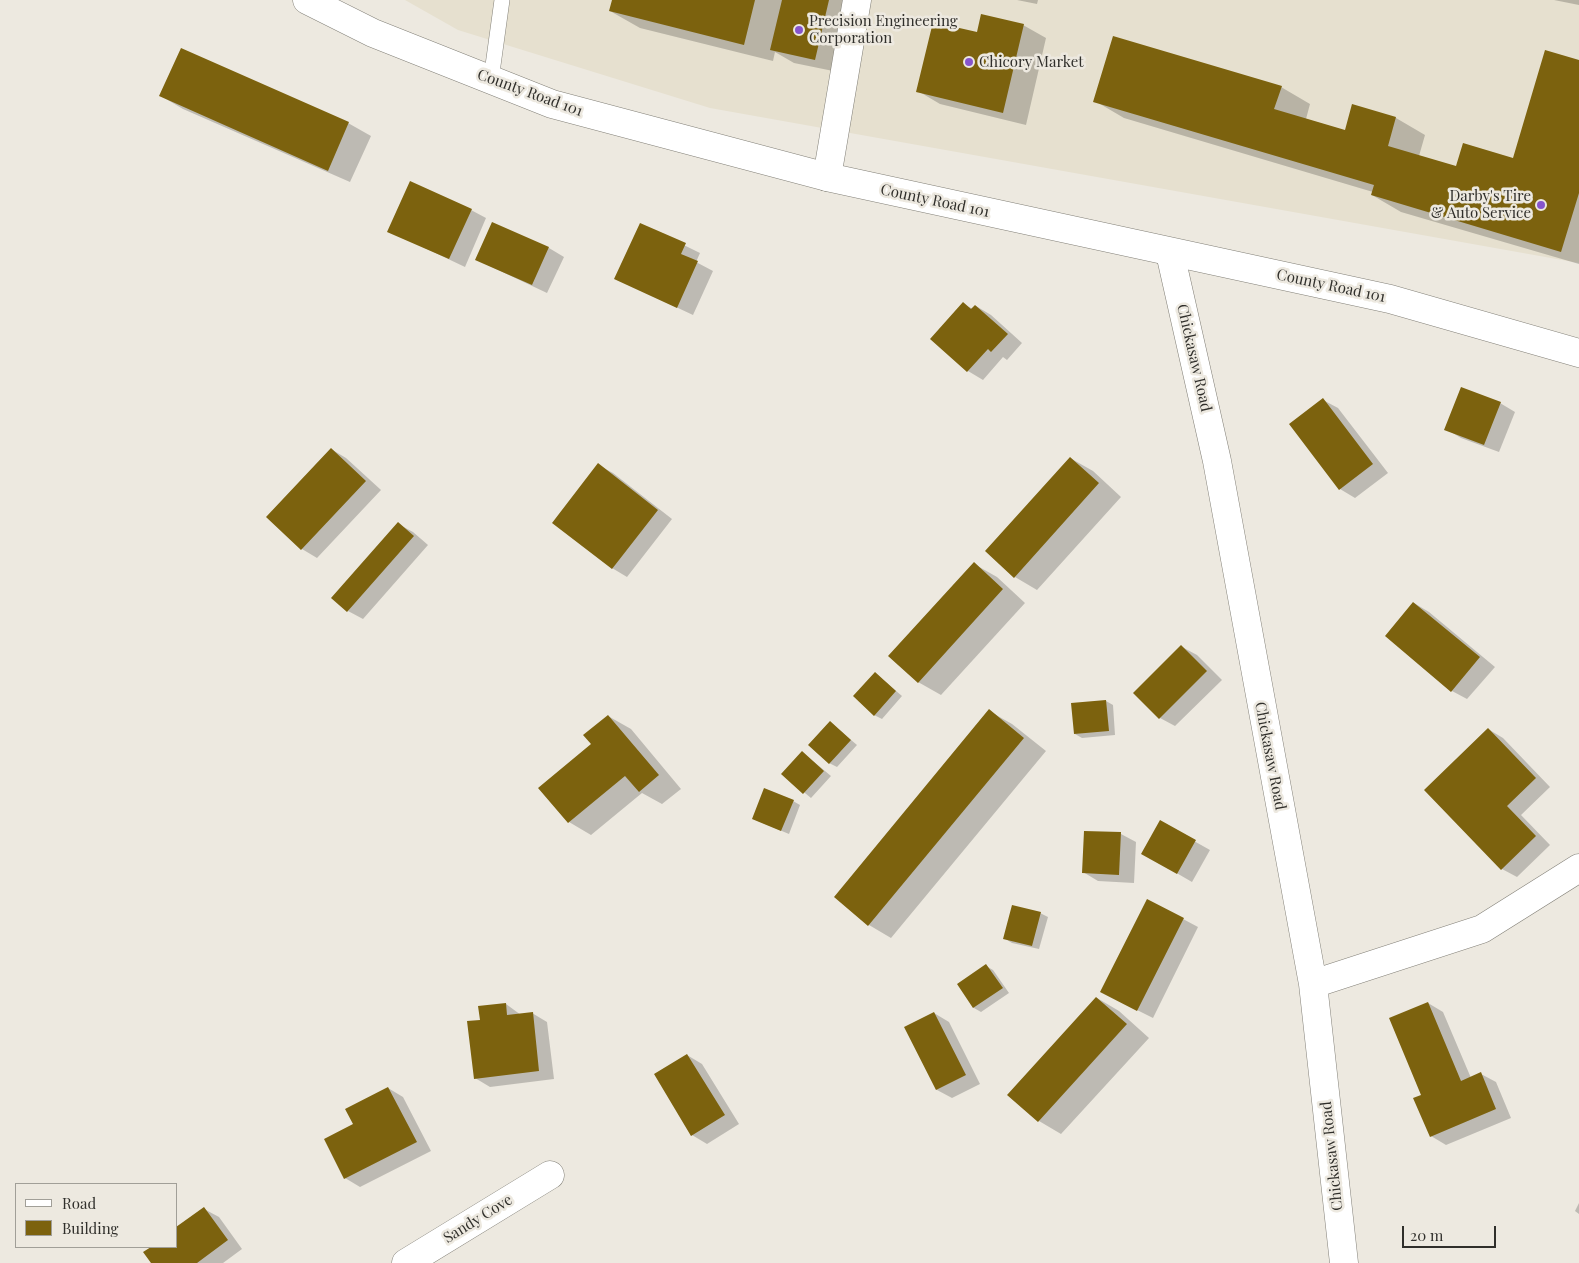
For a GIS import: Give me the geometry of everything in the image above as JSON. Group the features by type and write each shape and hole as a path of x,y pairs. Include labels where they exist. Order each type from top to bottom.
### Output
{"street":[{"name":"County Road 101","path":"307,0 373,33 552,104 827,177 1170,253 1390,298 1579,354"},
{"path":"827,177 858,0"},
{"name":"Chickasaw Road","path":"1170,253 1217,461 1314,984 1344,1263"},
{"path":"1314,984 1482,929 1579,868"},
{"name":"Sandy Cove","path":"406,1263 550,1175"}],"lane":[{"path":"491,80 502,0"}],"shaded area":[{"path":"405,0 1579,0 1579,263 710,108 458,30"}],"building":[{"path":"612,0 755,0 744,45 609,11"},
{"path":"782,0 829,0 815,60 770,50"},
{"name":"Chicory Market","path":"981,14 1024,24 1003,113 916,92 933,22 977,32"},
{"path":"1113,36 1282,86 1274,109 1345,130 1352,104 1396,117 1388,146 1456,166 1463,143 1513,158 1545,50 1579,60 1579,193 1561,252 1371,195 1374,185 1093,102"},
{"path":"181,48 349,122 328,171 159,96"},
{"path":"410,181 472,209 449,259 387,232"},
{"path":"492,222 549,247 532,285 475,260"},
{"path":"640,223 686,243 681,254 698,261 677,308 614,279"},
{"path":"963,302 971,309 975,305 1008,334 991,352 988,349 967,372 930,339"},
{"path":"1461,387 1501,402 1484,445 1444,430"},
{"path":"1323,398 1373,464 1339,490 1289,424"},
{"path":"331,448 366,481 301,550 266,517"},
{"path":"1070,457 1099,483 1014,578 985,551"},
{"path":"598,463 658,510 612,569 552,523"},
{"path":"398,522 414,536 347,612 331,598"},
{"path":"974,562 1003,589 918,683 888,656"},
{"path":"1413,602 1480,657 1451,692 1385,636"},
{"path":"1181,645 1207,671 1159,719 1133,693"},
{"path":"875,672 896,691 874,716 853,696"},
{"path":"1106,700 1109,731 1074,734 1071,703"},
{"path":"989,709 1024,738 868,926 834,897"},
{"path":"608,715 659,775 639,792 625,776 568,823 538,788 591,744 583,735"},
{"path":"830,721 851,740 829,764 808,745"},
{"path":"1488,728 1536,778 1507,806 1536,836 1501,870 1424,790"},
{"path":"802,751 824,771 803,794 781,774"},
{"path":"764,788 794,800 781,831 752,819"},
{"path":"1160,820 1196,840 1177,874 1141,854"},
{"path":"1084,831 1121,832 1119,875 1082,873"},
{"path":"1147,899 1184,918 1137,1011 1100,992"},
{"path":"1012,905 1041,912 1032,946 1003,939"},
{"path":"986,964 1003,988 973,1008 957,984"},
{"path":"1096,997 1127,1024 1038,1122 1007,1095"},
{"path":"1428,1002 1461,1081 1481,1072 1496,1109 1430,1137 1413,1098 1421,1095 1389,1018"},
{"path":"506,1003 507,1015 533,1012 539,1071 474,1079 467,1021 480,1020 478,1006"},
{"path":"934,1012 966,1075 936,1090 904,1027"},
{"path":"687,1054 725,1115 691,1136 654,1074"},
{"path":"388,1087 417,1142 344,1179 324,1139 353,1124 345,1109"},
{"path":"204,1207 228,1240 197,1263 151,1263 143,1252 149,1248 178,1248 178,1226"}],"place":[{"name":"Precision Engineering Corporation","path":"799,30"},
{"name":"Chicory Market","path":"969,62"},
{"name":"Darby's Tire & Auto Service","path":"1541,205"}]}
